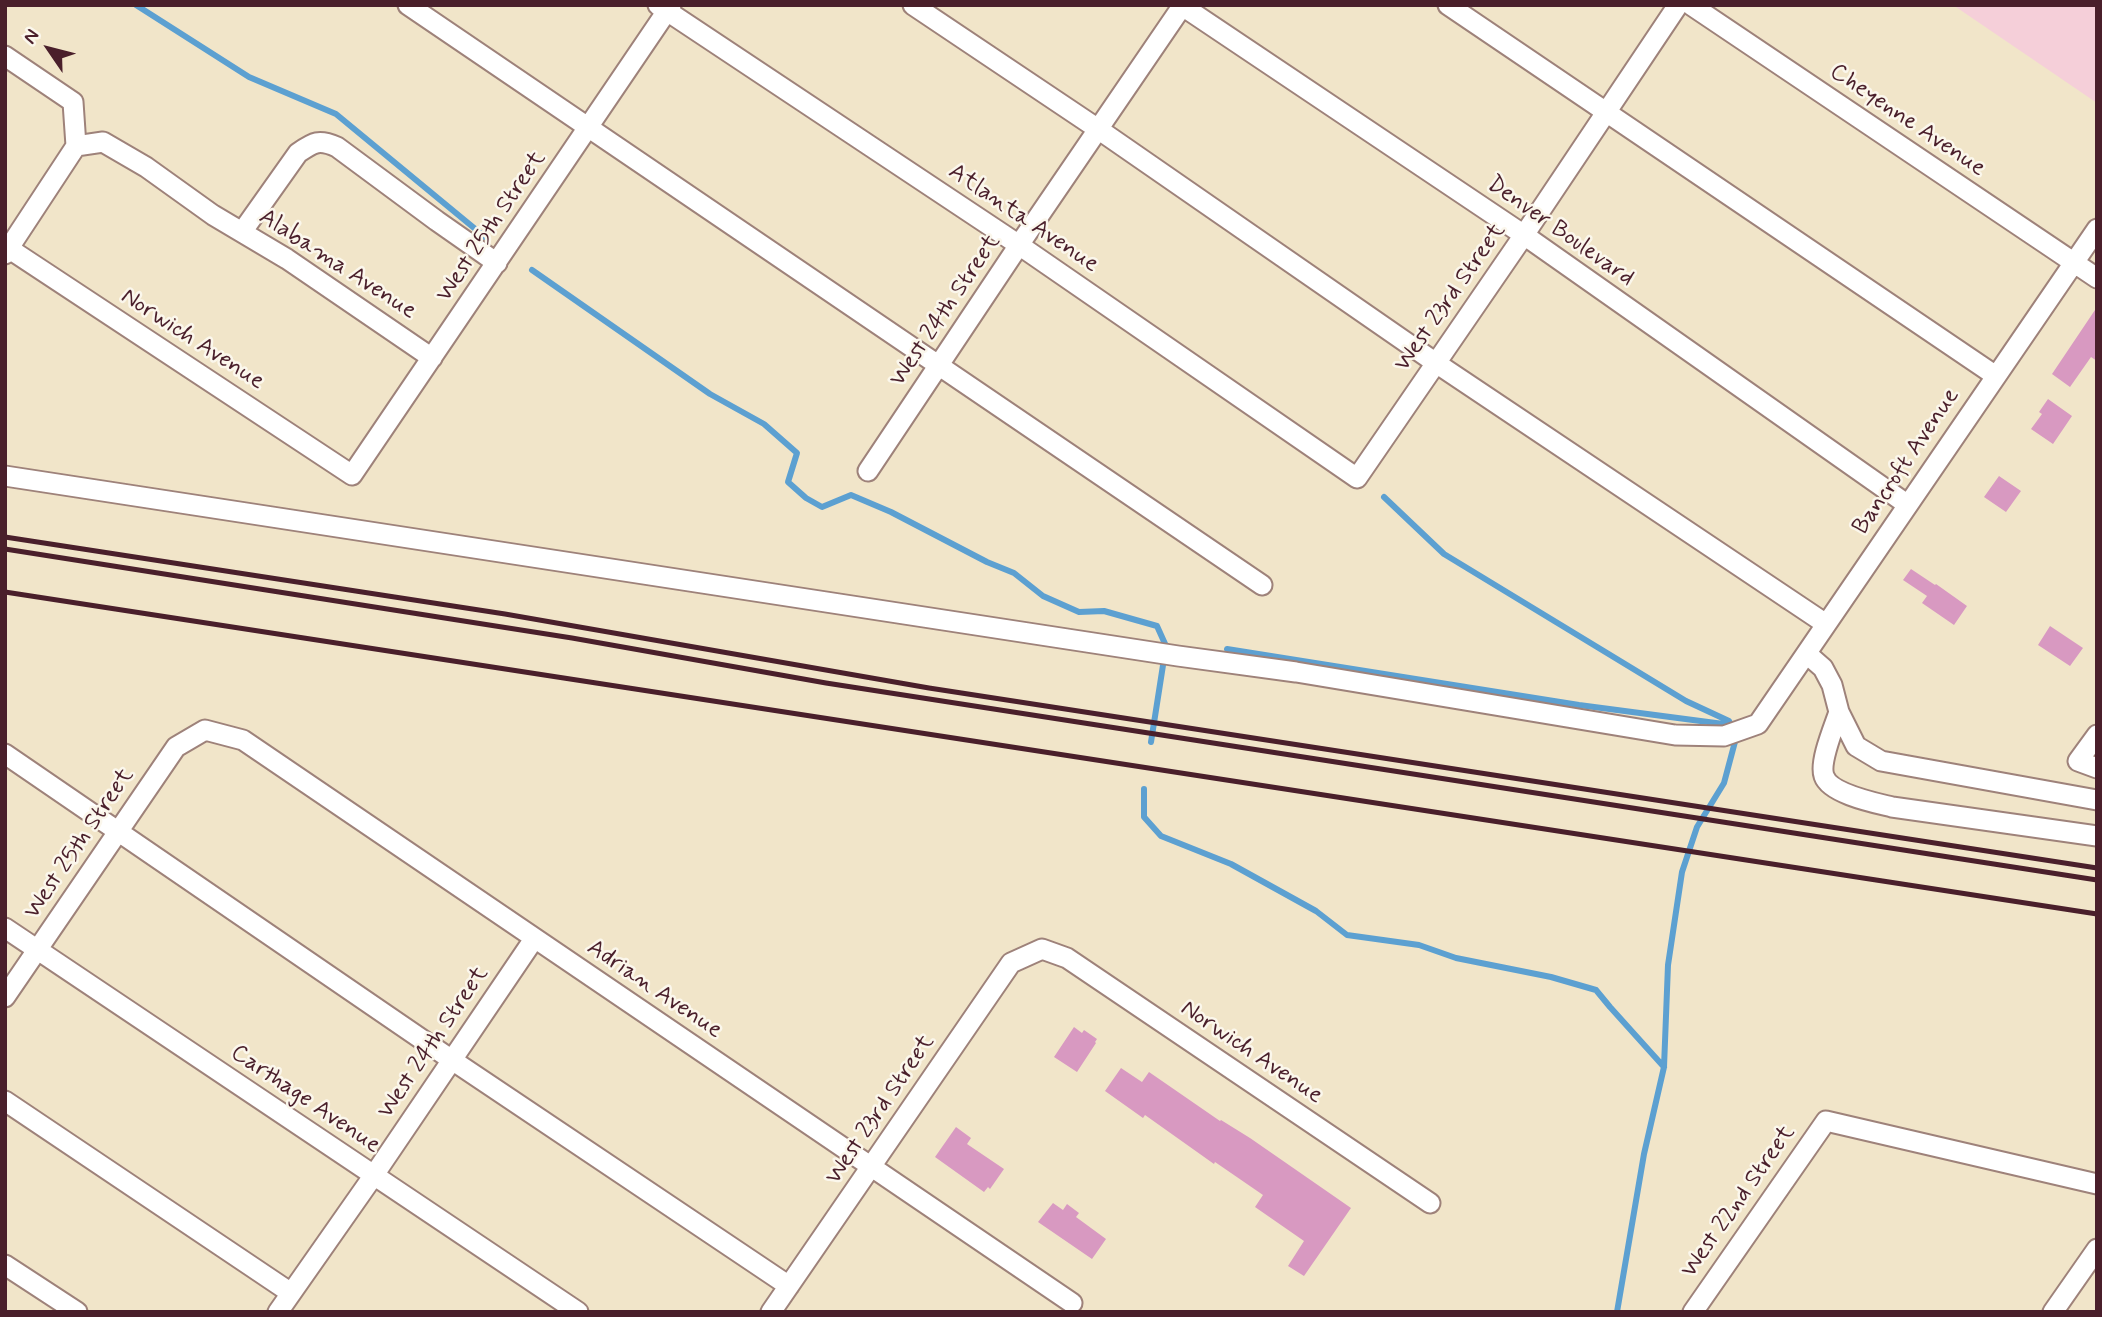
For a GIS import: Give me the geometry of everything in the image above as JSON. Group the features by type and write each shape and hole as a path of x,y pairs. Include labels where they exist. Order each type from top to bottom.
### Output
{"street":[{"path":"408,5 1262,584"},
{"path":"913,5 1436,363 1826,624"},
{"path":"1448,5 1996,376"},
{"name":"West 23rd Street","path":"1357,478 1678,5"},
{"name":"Cheyenne Avenue","path":"1690,5 2097,278"},
{"name":"West 24th Street","path":"868,471 1182,6"},
{"name":"Denver Boulevard","path":"1182,6 1524,235 1908,505"},
{"name":"West 25th Street","path":"352,475 589,128 666,7"},
{"name":"Atlanta Avenue","path":"666,7 1019,245 1357,478"},
{"path":"5,56 73,102 76,146 6,249"},
{"path":"242,232 298,153 311,144 324,141 337,147 498,263"},
{"name":"Alabama Avenue","path":"76,146 103,142 146,167 213,215 287,259 432,358"},
{"name":"Bancroft Avenue","path":"5,476 1376,684 1675,735 1724,736 1758,724 2097,229"},
{"name":"Norwich Avenue","path":"6,249 352,475"},
{"path":"1807,654 1823,668 1832,685 1839,712 1856,746 1881,761 2097,800"},
{"path":"1839,712 1824,762 1824,777 1832,787 1864,800 1892,807 2097,836"},
{"name":"West 25th Street","path":"5,997 176,747 205,730"},
{"name":"Adrian Avenue","path":"205,730 243,740 1072,1303"},
{"path":"2087,764 2097,735"},
{"path":"5,754 452,1060 789,1286"},
{"name":"Carthage Avenue","path":"5,928 579,1312"},
{"name":"West 24th Street","path":"278,1312 534,939"},
{"name":"West 23rd Street","path":"771,1312 1011,963 1042,949"},
{"name":"Norwich Avenue","path":"1042,949 1068,958 1430,1203"},
{"path":"5,1101 291,1293"},
{"name":"West 22nd Street","path":"1693,1312 1826,1121 2097,1184"},
{"path":"2053,1312 2097,1249"},
{"path":"5,1265 77,1312"}],"shaded area":[{"path":"1953,5 2097,5 2097,103"}],"building":[{"path":"2097,307 2097,361 2091,357 2070,387 2052,374"},
{"path":"2048,399 2072,416 2053,444 2031,429 2042,414 2039,412"},
{"path":"1999,476 2021,491 2006,512 1984,497"},
{"path":"1911,569 1967,606 1954,625 1922,603 1927,596 1903,580"},
{"path":"2050,626 2083,648 2070,666 2038,645"},
{"path":"1074,1027 1097,1039 1077,1072 1054,1057"},
{"path":"1121,1068 1142,1082 1149,1072 1351,1208 1304,1276 1288,1266 1304,1241 1255,1207 1263,1195 1105,1091"},
{"path":"956,1127 971,1138 967,1144 1004,1169 990,1189 988,1187 984,1192 935,1157"},
{"path":"1053,1203 1063,1210 1067,1204 1079,1213 1076,1217 1106,1239 1092,1259 1038,1222"}],"waterway":[{"path":"136,5 249,77 336,114 485,237"},
{"path":"532,270 710,394 764,424 797,453 788,482 806,498 822,507 851,495 1014,573 1043,596 1079,612 1104,611 1157,626 1166,646 1151,742"},
{"path":"1384,497 1444,554 1686,701 1729,721 1736,738 1724,783 1697,827 1682,872 1668,965 1664,1067 1644,1154 1617,1312"},
{"path":"1227,649 1579,705 1731,725"},
{"path":"1144,789 1144,817 1161,836 1231,864 1316,911 1347,935 1419,945 1456,958 1551,977 1596,990 1664,1067"}],"railway":[{"path":"5,537 505,614 929,688 2097,868"},
{"path":"5,549 572,638 826,683 2097,880"},
{"path":"5,592 2097,914"}]}
